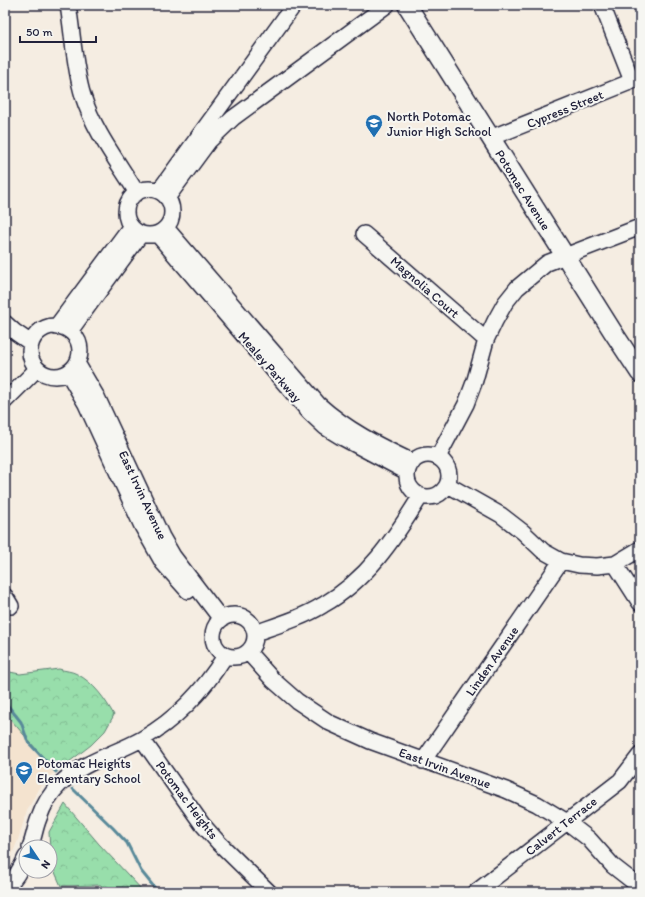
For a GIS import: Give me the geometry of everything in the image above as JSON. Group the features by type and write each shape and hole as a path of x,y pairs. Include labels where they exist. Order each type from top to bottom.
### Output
{"main road":[{"name":"Potomac Avenue","path":"407,5 565,257 640,373"}],"street":[{"path":"68,5 77,74 83,96 90,114 102,136 137,192"},
{"path":"163,194 294,5"},
{"path":"163,194 209,141 233,118 388,5"},
{"path":"602,5 636,80"},
{"name":"Cypress Street","path":"490,138 636,80"},
{"path":"152,189 163,194 171,205 171,221 162,231 149,235 136,230 126,217 126,208 130,199 137,192 144,190 152,189"},
{"path":"438,457 466,404 486,340 502,309 517,288 547,263 640,227"},
{"path":"63,329 136,230"},
{"name":"Mealey Parkway","path":"162,231 309,412 325,427 342,438 410,467"},
{"name":"Magnolia Court","path":"364,234 486,340"},
{"path":"5,323 31,343"},
{"path":"48,328 63,329 77,340 80,347 80,356 73,368 58,376 47,375 37,369 32,361 30,352 31,343 35,336 41,331 48,328"},
{"name":"East Irvin Avenue","path":"73,368 97,398 162,537 173,556 219,621"},
{"path":"5,401 37,369"},
{"path":"429,455 438,457 444,462 448,469 450,477 448,485 443,492 436,496 428,498 420,496 412,491 407,482 410,467 420,456 429,455"},
{"path":"448,485 501,515 523,532 543,551 561,561 579,565 597,566 615,564 640,549"},
{"path":"255,633 292,620 323,605 346,591 384,552 397,534 420,496"},
{"name":"Linden Avenue","path":"423,761 561,561"},
{"path":"615,564 640,603"},
{"path":"228,616 242,616 253,626 255,633 253,647 241,656 233,658 225,656 217,650 213,641 213,632 219,621 228,616"},
{"name":"East Irvin Avenue","path":"248,652 273,680 297,701 330,723 370,741 506,790 537,804 567,822 589,839 613,866 640,887"},
{"path":"32,839 39,817 48,799 60,784 78,771 110,753 142,739 176,715 192,700 225,656"},
{"name":"Potomac Heights","path":"142,739 202,824 219,843 270,892"},
{"name":"Calvert Terrace","path":"476,892 620,780 640,755"},
{"path":"5,889 18,872"}],"shaded area":[{"name":"Potomac Heights Elementary School","path":"5,702 21,722 28,742 56,772 48,777 37,792 27,811 10,860 5,867"}],"green space":[{"path":"59,669 75,673 89,682 103,697 114,715 105,731 91,745 56,772 5,713 5,671 20,674"},
{"path":"65,804 99,844 144,892 105,892 101,885 61,886 58,879 58,839 49,839 49,832"}],"waterway":[{"path":"5,702 21,722 28,742 56,772"},
{"path":"73,789 127,843 141,871 158,892"}],"place":[{"name":"North Potomac Junior High School","path":"374,138"},
{"name":"Potomac Heights Elementary School","path":"24,785"}]}
